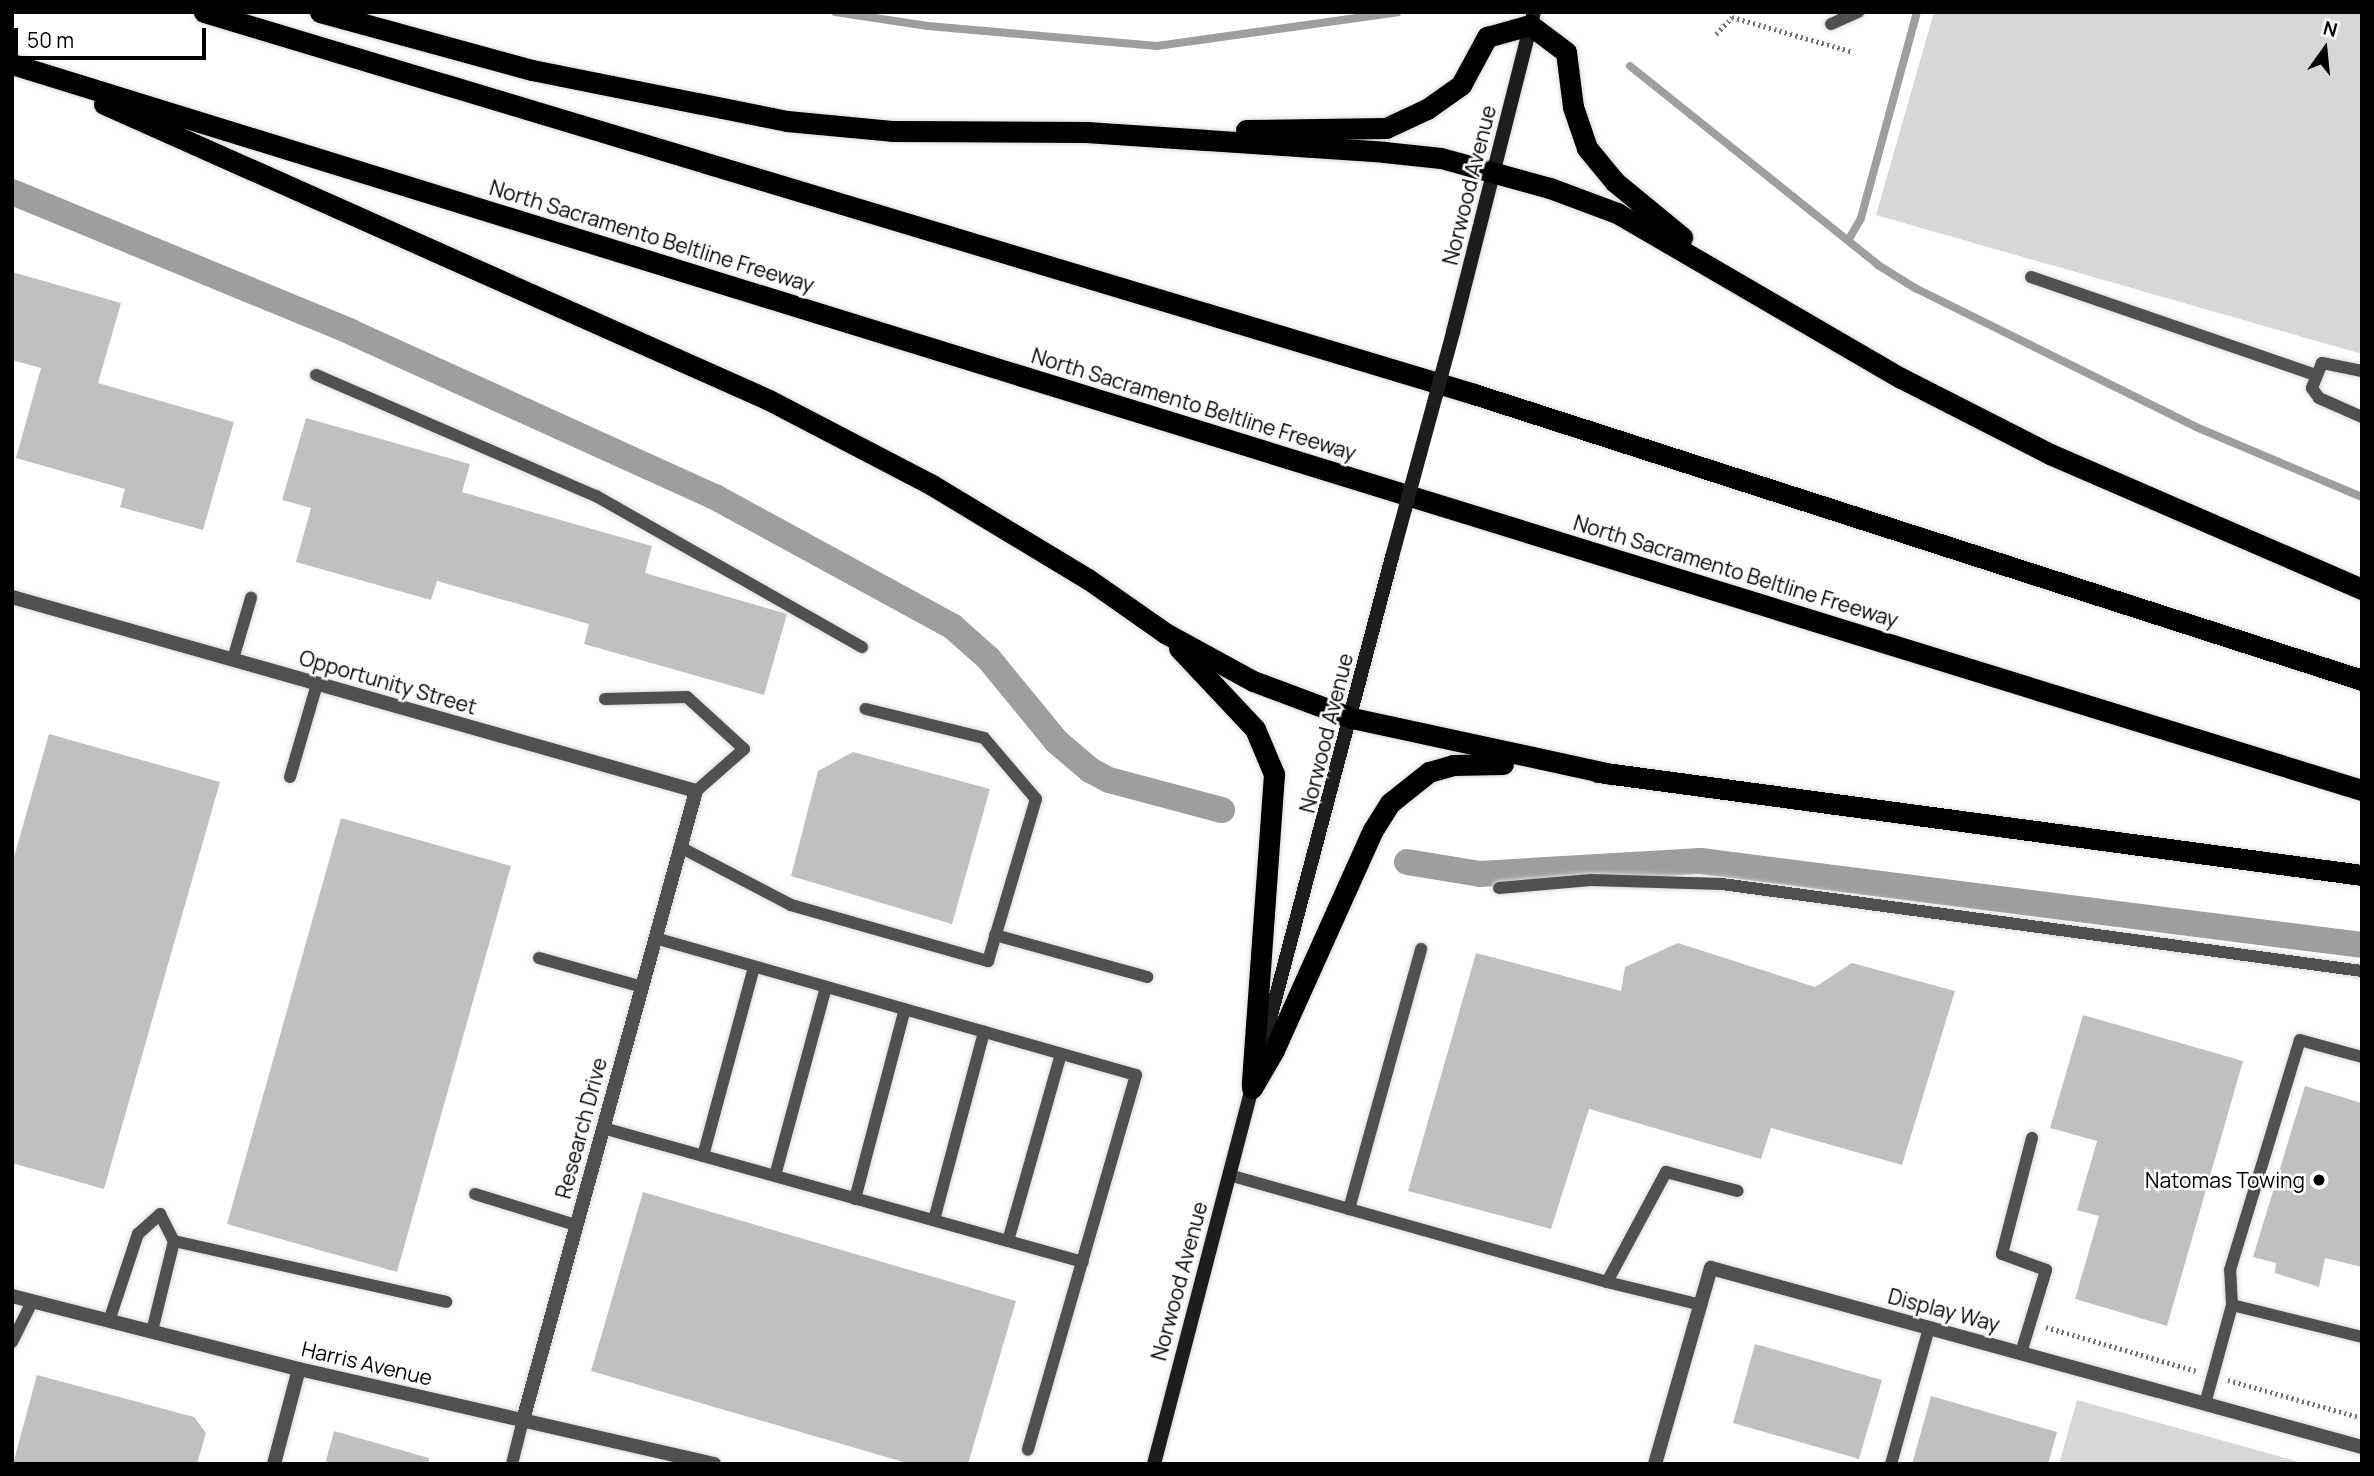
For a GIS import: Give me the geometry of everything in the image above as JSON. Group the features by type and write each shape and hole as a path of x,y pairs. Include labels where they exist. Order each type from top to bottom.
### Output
{"highway":[{"path":"204,12 1474,394 2362,680"},
{"path":"320,12 532,70 787,121 892,131 1086,132 1386,128 1427,110 1461,85 1487,37 1532,19 1566,52 1573,107 1583,138 1608,174 1755,295"},
{"path":"14,65 769,400 932,485 1088,579 1165,633 1253,681 1352,718 1612,774"},
{"name":"North Sacramento Beltline Freeway","path":"14,65 2362,790"},
{"path":"1086,132 1441,158 1493,176 1550,188 1617,213 1901,378 2050,454 2362,589"},
{"path":"1165,633 1255,729 1274,774 1252,1088"},
{"path":"1252,1088 1274,1050 1373,830 1407,786 1429,772 1479,762 1612,774 2362,875"}],"main road":[{"name":"Norwood Avenue","path":"1154,1464 1453,332 1532,19"}],"street":[{"name":"Opportunity Street","path":"12,597 696,791"},
{"path":"680,847 696,791"},
{"name":"Research Drive","path":"523,1420 680,847"},
{"name":"Display Way","path":"1655,1464 1711,1268 2362,1447"},
{"name":"Harris Avenue","path":"12,1296 299,1369 715,1464"},
{"path":"274,1464 299,1369"}],"lane":[{"path":"1831,24 1858,12"},
{"path":"2031,277 2316,375"},
{"path":"2362,371 2329,362 2322,363 2316,375 2313,394 2362,416"},
{"path":"316,375 597,496 862,647"},
{"path":"233,659 250,598"},
{"path":"290,778 317,684"},
{"path":"605,699 687,697 744,749 696,791"},
{"path":"680,847 791,905 988,961 1036,799 984,738 866,709"},
{"path":"1499,888 1591,880 1722,884 2362,971"},
{"path":"995,935 1147,977"},
{"path":"655,938 1136,1075 1028,1450"},
{"path":"1349,1209 1421,948"},
{"path":"539,958 642,987"},
{"path":"703,1156 754,967"},
{"path":"775,1176 826,987"},
{"path":"855,1199 905,1009"},
{"path":"934,1220 984,1032"},
{"path":"2206,1404 2232,1305 2230,1270 2300,1040 2362,1056"},
{"path":"1008,1241 1060,1054"},
{"path":"603,1128 1083,1262"},
{"path":"2021,1353 2046,1270 2002,1254 2032,1138"},
{"path":"1607,1282 1666,1172 1738,1191"},
{"path":"1229,1175 1607,1282 1701,1305"},
{"path":"475,1194 576,1225"},
{"path":"109,1321 138,1234 160,1214 174,1241 152,1331"},
{"path":"174,1241 446,1302"},
{"path":"12,1342 32,1302"},
{"path":"2232,1305 2362,1337"},
{"path":"1891,1464 1930,1328"},
{"path":"512,1464 523,1420"}],"path":[{"path":"1716,34 1732,17 1853,52"}],"shaded area":[{"path":"1934,12 2362,12 2362,354 1876,215"},
{"path":"2077,1400 2307,1464 2059,1464"}],"building":[{"path":"12,272 121,303 98,383 234,422 203,530 120,507 125,489 16,458 41,368 12,360"},
{"path":"306,418 470,464 462,492 652,546 645,573 787,614 764,695 584,644 589,624 437,581 431,600 296,562 311,508 282,500"},
{"path":"49,734 220,782 104,1189 12,1163 12,864"},
{"path":"853,752 990,789 952,924 791,876 818,771"},
{"path":"341,818 511,866 397,1272 227,1224"},
{"path":"1678,943 1815,987 1852,963 1955,991 1902,1165 1771,1128 1761,1159 1589,1109 1551,1229 1408,1191 1476,953 1621,991 1625,967"},
{"path":"2083,1015 2243,1061 2167,1326 2075,1299 2099,1216 2077,1210 2097,1141 2050,1128"},
{"name":"Natomas Towing","path":"2305,1086 2362,1103 2362,1267 2325,1258 2319,1287 2275,1273 2276,1263 2253,1257"},
{"path":"643,1192 1016,1301 968,1464 910,1464 591,1371"},
{"path":"1755,1344 1882,1380 1859,1459 1733,1423"},
{"path":"37,1375 194,1417 206,1433 197,1464 13,1464"},
{"path":"1931,1396 2057,1432 2048,1464 1912,1464"},
{"path":"334,1431 429,1458 429,1464 325,1464"}],"waterway":[{"path":"835,12 928,26 1157,46 1398,12"},
{"path":"1849,239 1861,218 1917,12"},
{"path":"1630,66 1878,265 1915,288 2196,427 2362,497"},
{"path":"12,192 351,332 715,497 953,627 989,659 1056,741 1090,770 1109,780 1222,810"},
{"path":"1407,862 1480,874 1701,861 2362,945"}],"place":[{"name":"Natomas Towing","path":"2319,1180"}]}
